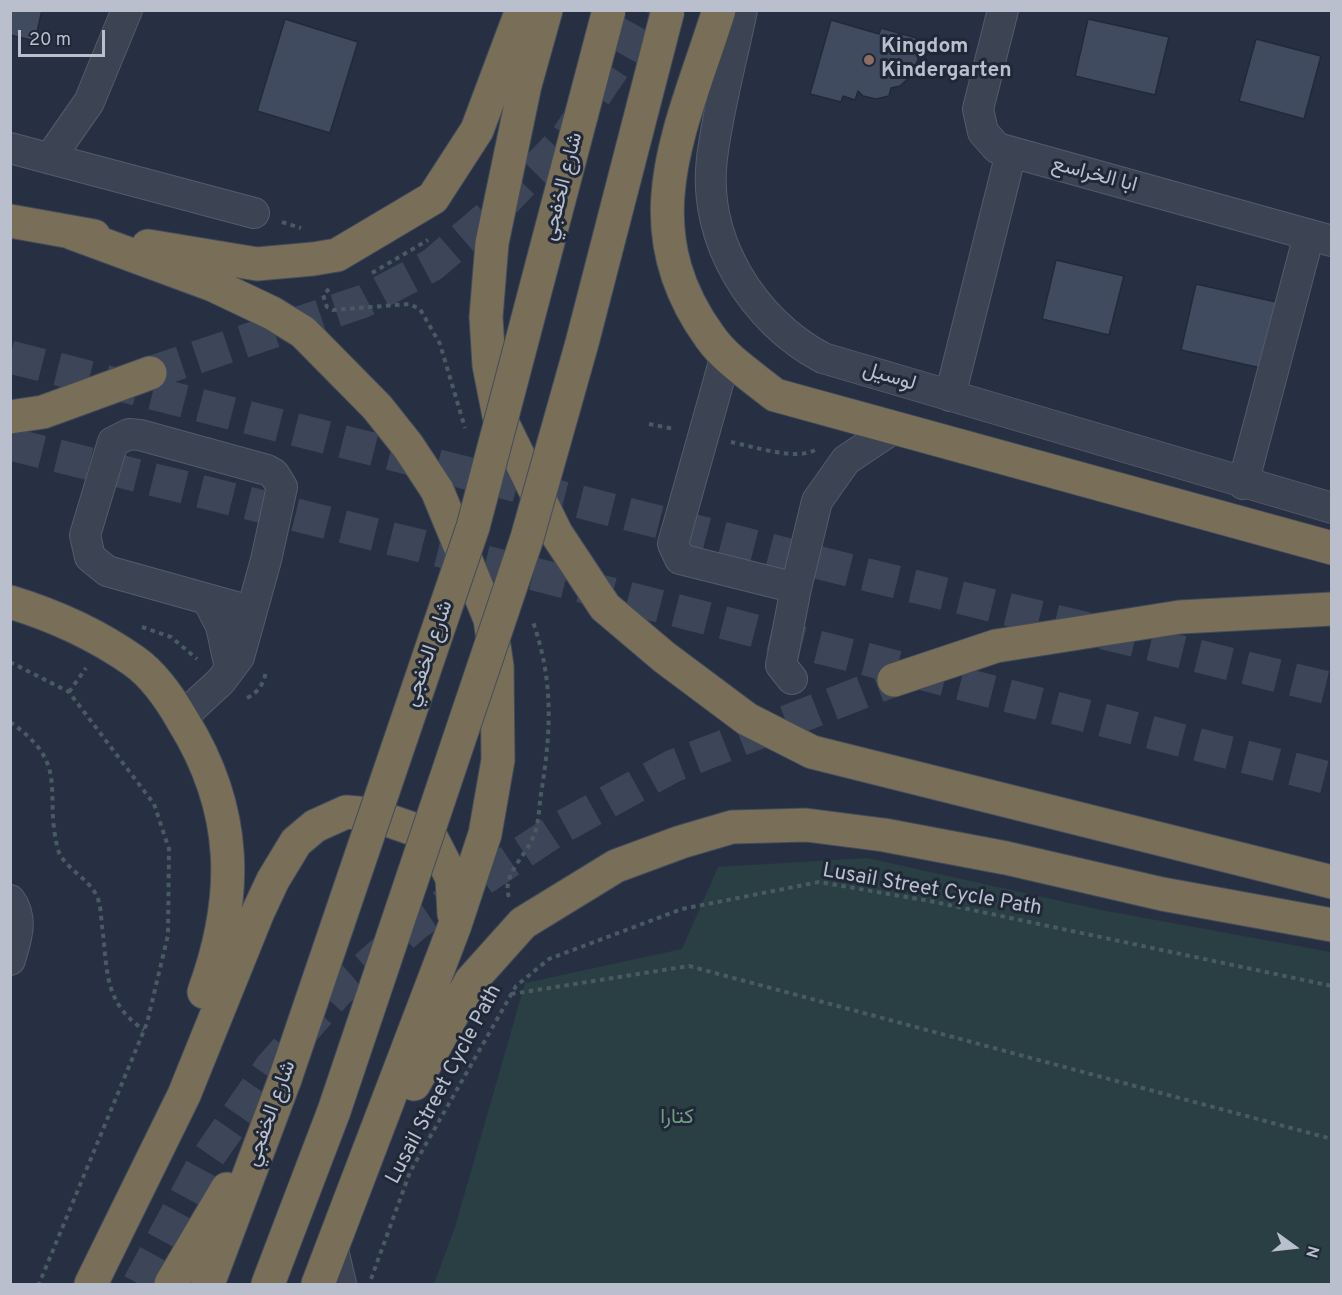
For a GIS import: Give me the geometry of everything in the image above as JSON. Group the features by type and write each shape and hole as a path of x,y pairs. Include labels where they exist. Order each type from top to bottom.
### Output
{"highway":[{"path":"10,221 256,264 337,255 433,198 477,130 522,10"},
{"path":"546,10 525,85 492,243 486,317 489,365 500,416 518,460 556,533 605,607 664,657 747,719 812,752 1332,882"},
{"name":"شارع الخفجي","path":"208,1284 283,1087 473,526 609,10"},
{"path":"268,1284 334,1112 527,538 582,343 668,10"},
{"path":"719,10 670,163 666,201 667,229 674,264 685,297 710,338 726,355 775,394 1332,548"},
{"path":"72,233 213,285 272,313 303,332 377,407 408,446 437,490 490,619 497,666 498,760 485,834 455,925 333,1250 318,1284"},
{"path":"10,417 43,412 150,373"},
{"path":"10,602 46,613 136,662 171,700 182,718 200,749 221,808 228,861 227,910 217,956 142,1179"},
{"path":"894,680 996,646 1180,617 1332,609"},
{"path":"91,1284 184,1095 273,880 296,842 315,826 346,812 370,814 416,830 432,839 452,878 455,925"},
{"path":"333,1250 381,1162 420,1070 471,981 523,923 616,866 681,842 732,828 806,825 1006,858 1162,894 1332,925"},
{"path":"171,1284 283,1087"}],"street":[{"path":"50,158 89,102 127,10"},
{"name":"لوسيل","path":"742,10 712,160 713,199 720,231 737,276 756,303 776,325 805,349 823,358 1243,484 1332,508"},
{"name":"ابا الخراسع","path":"1003,10 978,109 983,132 997,148 1320,238"},
{"path":"10,148 254,213"},
{"path":"950,396 1011,153"},
{"path":"1243,484 1320,238"},
{"path":"726,355 673,544 680,559 796,588"},
{"path":"792,679 781,664 817,501 846,460 894,428"},
{"path":"182,718 226,674 239,657 282,495 282,487 274,474 140,435 121,436 113,442 85,535 90,557 107,571 250,611"},
{"path":"207,599 221,626 226,674"},
{"path":"10,900 17,909 19,929 10,960"},
{"path":"333,1250 341,1284"}],"path":[{"path":"69,692 116,628 133,626 171,637 226,674 240,698 248,698 255,694 263,683 267,666"},
{"path":"10,662 69,692 154,804 169,849 168,935 144,1030 39,1284"},
{"path":"10,722 32,737 46,758 53,779 57,849 73,870 91,886 99,900 110,986 126,1018 144,1030"},
{"name":"Lusail Street Cycle Path","path":"371,1284 371,1278 411,1172 516,986 549,959 682,909 819,882 930,901 1332,986"},
{"path":"511,994 689,966 1332,1139"}],"green space":[{"name":"كتارا","path":"867,858 1101,910 1331,952 1331,1284 434,1284 455,1227 525,983 682,949 718,867"}],"building":[{"path":"10,10 42,10 35,41 10,35"},
{"path":"285,19 358,42 330,133 257,111"},
{"path":"1088,19 1169,37 1155,95 1075,76"},
{"name":"Kingdom Kindergarten","path":"831,20 879,34 881,28 916,38 922,47 913,74 900,86 891,88 889,96 876,99 863,96 858,91 855,100 843,96 841,102 810,94"},
{"path":"1256,39 1321,56 1304,119 1239,101"},
{"path":"1056,260 1124,276 1109,335 1042,319"},
{"path":"1196,284 1276,302 1261,368 1181,350"}],"tunnel":[{"path":"150,373 364,301 432,265 496,210 567,137 622,55 647,10"},
{"path":"10,357 856,572 1332,689"},
{"path":"10,444 542,576 1332,779"},
{"path":"139,1284 204,1163 271,1067 337,992 417,923 553,832 673,766 894,680"}],"place":[{"name":"Kingdom Kindergarten","path":"869,60"}]}
